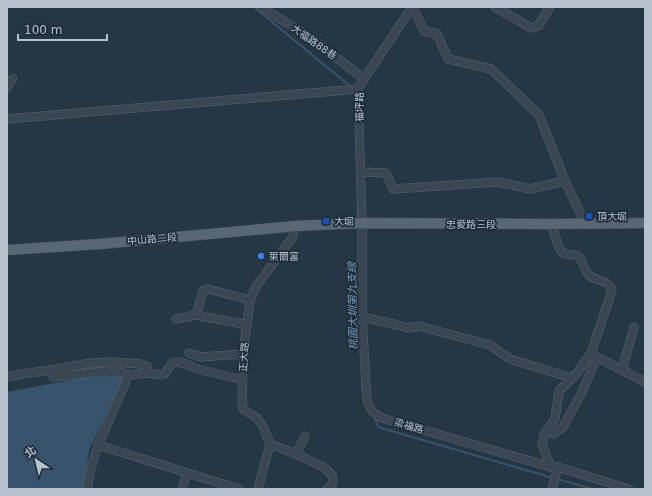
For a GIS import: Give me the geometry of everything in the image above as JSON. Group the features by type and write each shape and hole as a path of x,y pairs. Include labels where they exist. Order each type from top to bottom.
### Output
{"main road":[{"name":"忠愛路三段","path":"296,226 360,223 645,223"},
{"name":"中山路二段","path":"7,250 100,244 296,226"}],"street":[{"name":"大福路88巷","path":"262,7 314,40 364,79"},
{"name":"福坪路","path":"360,223 361,172 358,89 413,7"},
{"path":"413,7 424,31 437,34 448,58 491,69 539,115 565,181 585,223"},
{"path":"495,7 531,28 538,26 550,7"},
{"path":"7,88 13,78"},
{"path":"7,120 358,89"},
{"path":"361,172 386,173 393,188 498,182 530,189 565,181"},
{"name":"梁福路","path":"360,223 362,317 367,400 373,413 382,418 629,489"},
{"path":"547,431 554,434 563,427 581,394 594,355 612,290 611,286 606,282 588,275 584,270 581,259 578,256 565,254 561,251 551,224"},
{"name":"正大路","path":"270,444 264,426 257,418 243,409 243,354 250,300 257,286 292,238 296,226"},
{"path":"196,315 203,291 208,289 250,300"},
{"path":"176,319 196,315 247,325"},
{"path":"362,317 408,328 419,326 490,345 496,348 505,357 572,378"},
{"path":"622,370 634,327"},
{"path":"190,353 201,357 243,354"},
{"path":"594,355 645,382"},
{"path":"552,489 554,467 542,445 544,435 555,418 559,391 594,355"},
{"path":"7,377 91,363 112,362 145,365 147,366 147,373"},
{"path":"53,377 115,370 128,375 147,373 161,376 172,363 176,362 243,380"},
{"path":"87,489 91,468 98,445 128,375"},
{"path":"296,454 305,436"},
{"path":"258,489 270,444 296,454 325,468 332,474 333,481 332,485 327,489"},
{"path":"98,445 239,489"},
{"path":"182,489 187,473"}],"water":[{"path":"126,375 89,450 84,489 7,489 7,392 86,377"}],"waterway":[{"name":"桃園大圳第九支線","path":"254,7 351,87"},
{"name":"桃園大圳第九支線","path":"362,380 363,390"},
{"name":"桃園大圳第九支線","path":"374,416 378,427 553,478"},
{"name":"桃園大圳第九支線","path":"557,479 593,489"}],"place":[{"name":"頂大堀","path":"589,216"},
{"name":"大堀","path":"326,221"},
{"name":"萊爾富","path":"261,256"}]}
